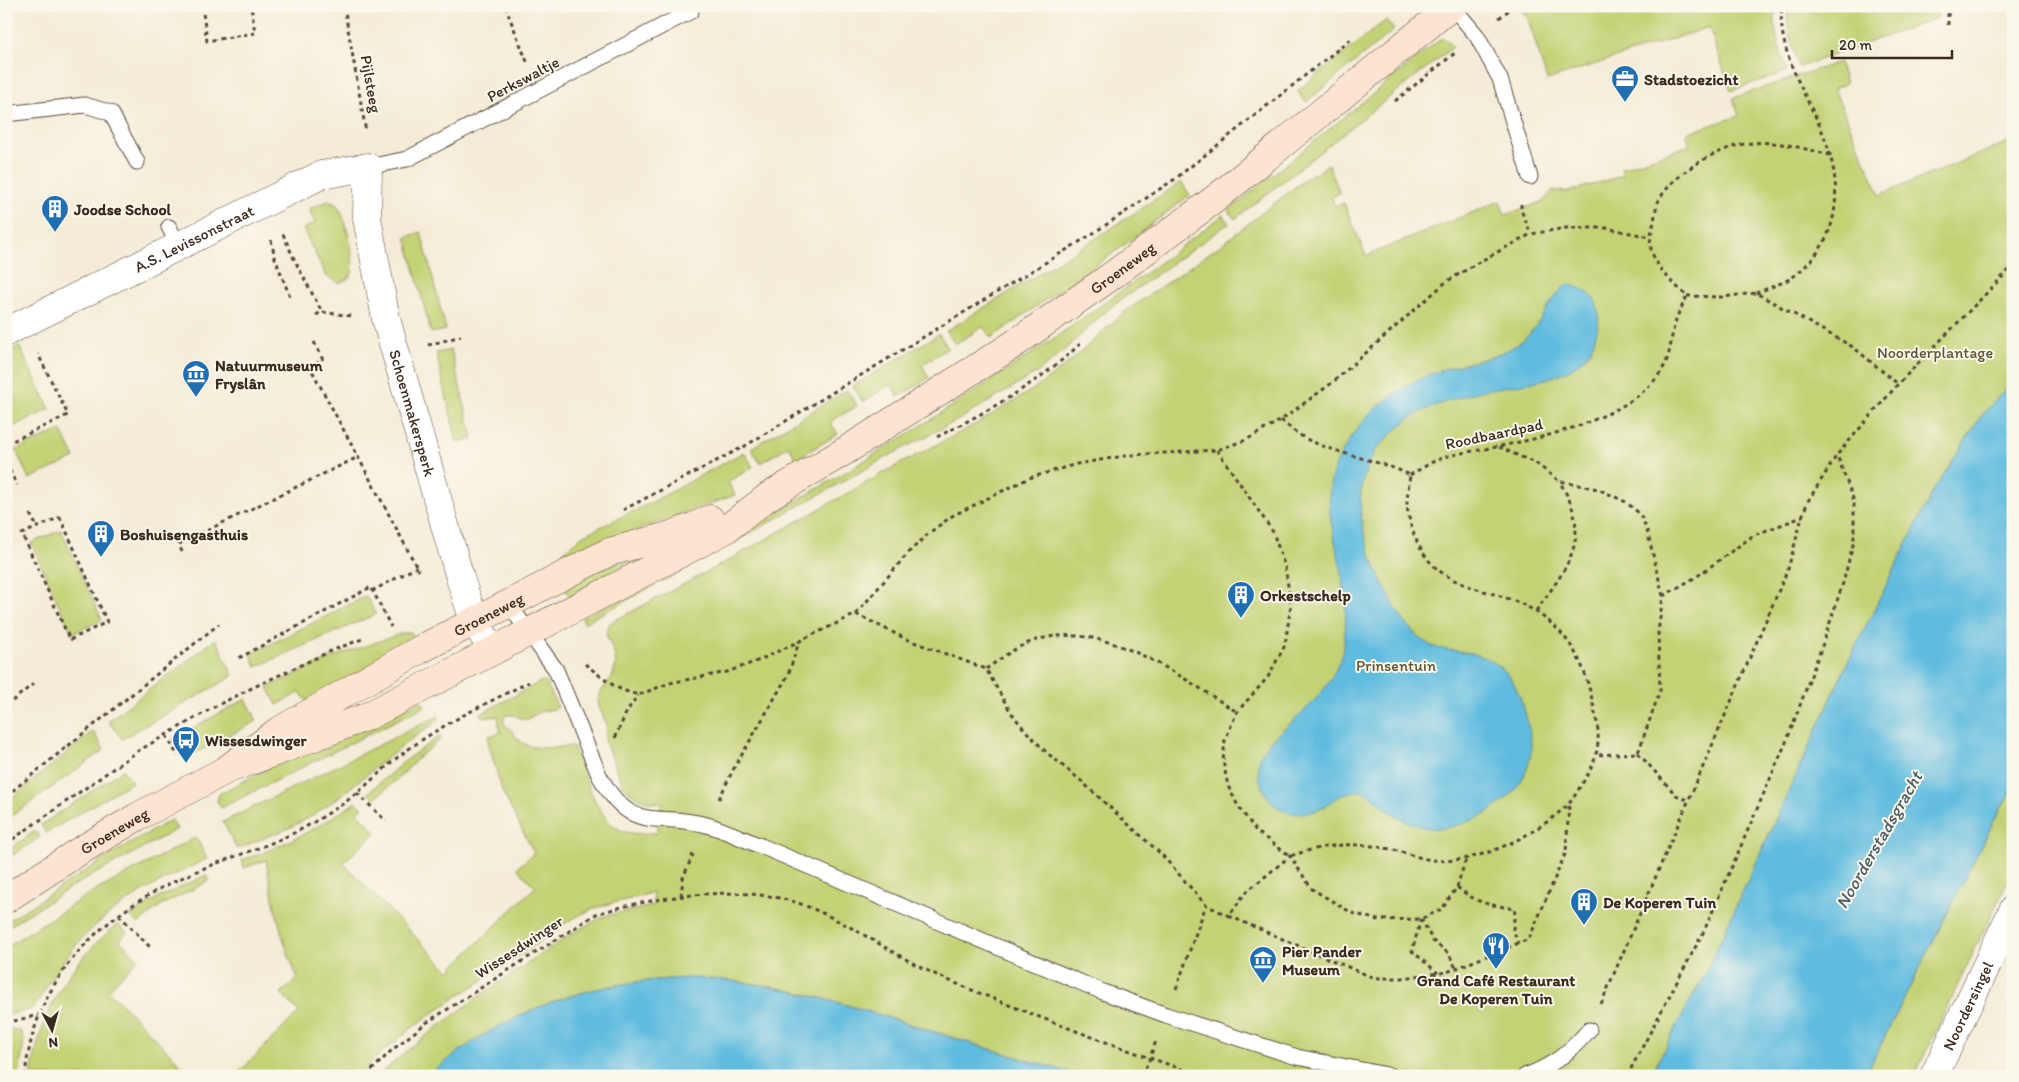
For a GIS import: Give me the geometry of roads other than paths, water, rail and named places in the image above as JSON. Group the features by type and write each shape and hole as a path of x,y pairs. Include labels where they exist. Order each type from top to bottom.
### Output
{"main road":[{"name":"Groeneweg","path":"6,899 78,852 137,817 226,770 368,716 725,530 769,496 862,441 1014,344 1106,280 1214,199 1452,6"},
{"name":"Groeneweg","path":"226,770 277,732 393,664 474,620 609,552 685,530 718,515 769,496"}],"street":[{"name":"A.S. Levissonstraat","path":"15,328 174,236 270,201 322,175 368,167"},
{"name":"Schoenmakersperk","path":"368,167 367,218 386,319 460,578 474,620 493,651"},
{"name":"Noordersingel","path":"1934,1076 2013,910"}],"lane":[{"path":"1452,6 1477,36 1500,79 1530,177"},
{"name":"Perkswaltje","path":"368,167 407,159 690,11"},
{"path":"6,114 85,105 111,113 137,162"},
{"path":"508,603 556,670 599,775 608,792 620,805 635,815 650,819 679,820 707,825 761,846 1103,992 1166,1015 1297,1057 1392,1076"},
{"path":"1525,1076 1540,1070 1569,1052 1589,1030"}],"water":[{"path":"1567,284 1582,289 1591,295 1599,312 1597,331 1590,350 1579,363 1566,372 1549,378 1473,393 1424,411 1409,419 1384,441 1373,455 1365,472 1361,490 1362,526 1373,561 1396,609 1411,630 1432,646 1472,653 1492,661 1504,670 1515,685 1525,711 1531,742 1531,753 1526,772 1511,795 1500,804 1476,819 1450,827 1432,828 1408,822 1362,791 1347,793 1325,807 1311,812 1286,812 1267,796 1258,772 1259,759 1270,742 1315,700 1330,681 1340,660 1346,623 1345,597 1331,521 1329,498 1334,470 1341,454 1368,416 1410,384 1445,369 1474,362 1510,349 1526,338 1554,298"},
{"name":"Noorderstadsgracht","path":"2013,381 2013,789 1998,813 1865,1076 1650,1076 1706,972 1846,666 1935,488 1982,415"},
{"path":"691,978 746,983 800,993 1083,1076 428,1076 458,1052 488,1032 550,1003 583,992 617,985 653,980"}],"place":[{"name":"Stadstoezicht","path":"1625,103"},
{"name":"Joodse School","path":"55,233"},
{"name":"Natuurmuseum Fryslân","path":"196,398"},
{"name":"Boshuisengasthuis","path":"101,558"},
{"name":"Orkestschelp","path":"1241,619"},
{"name":"Wissesdwinger","path":"186,764"},
{"name":"De Koperen Tuin","path":"1584,926"},
{"name":"Grand Café Restaurant De Koperen Tuin","path":"1496,970"},
{"name":"Pier Pander Museum","path":"1263,984"}],"park label":[{"name":"Noorderplantage","path":"1935,352"},
{"name":"Prinsentuin","path":"1396,665"}]}
